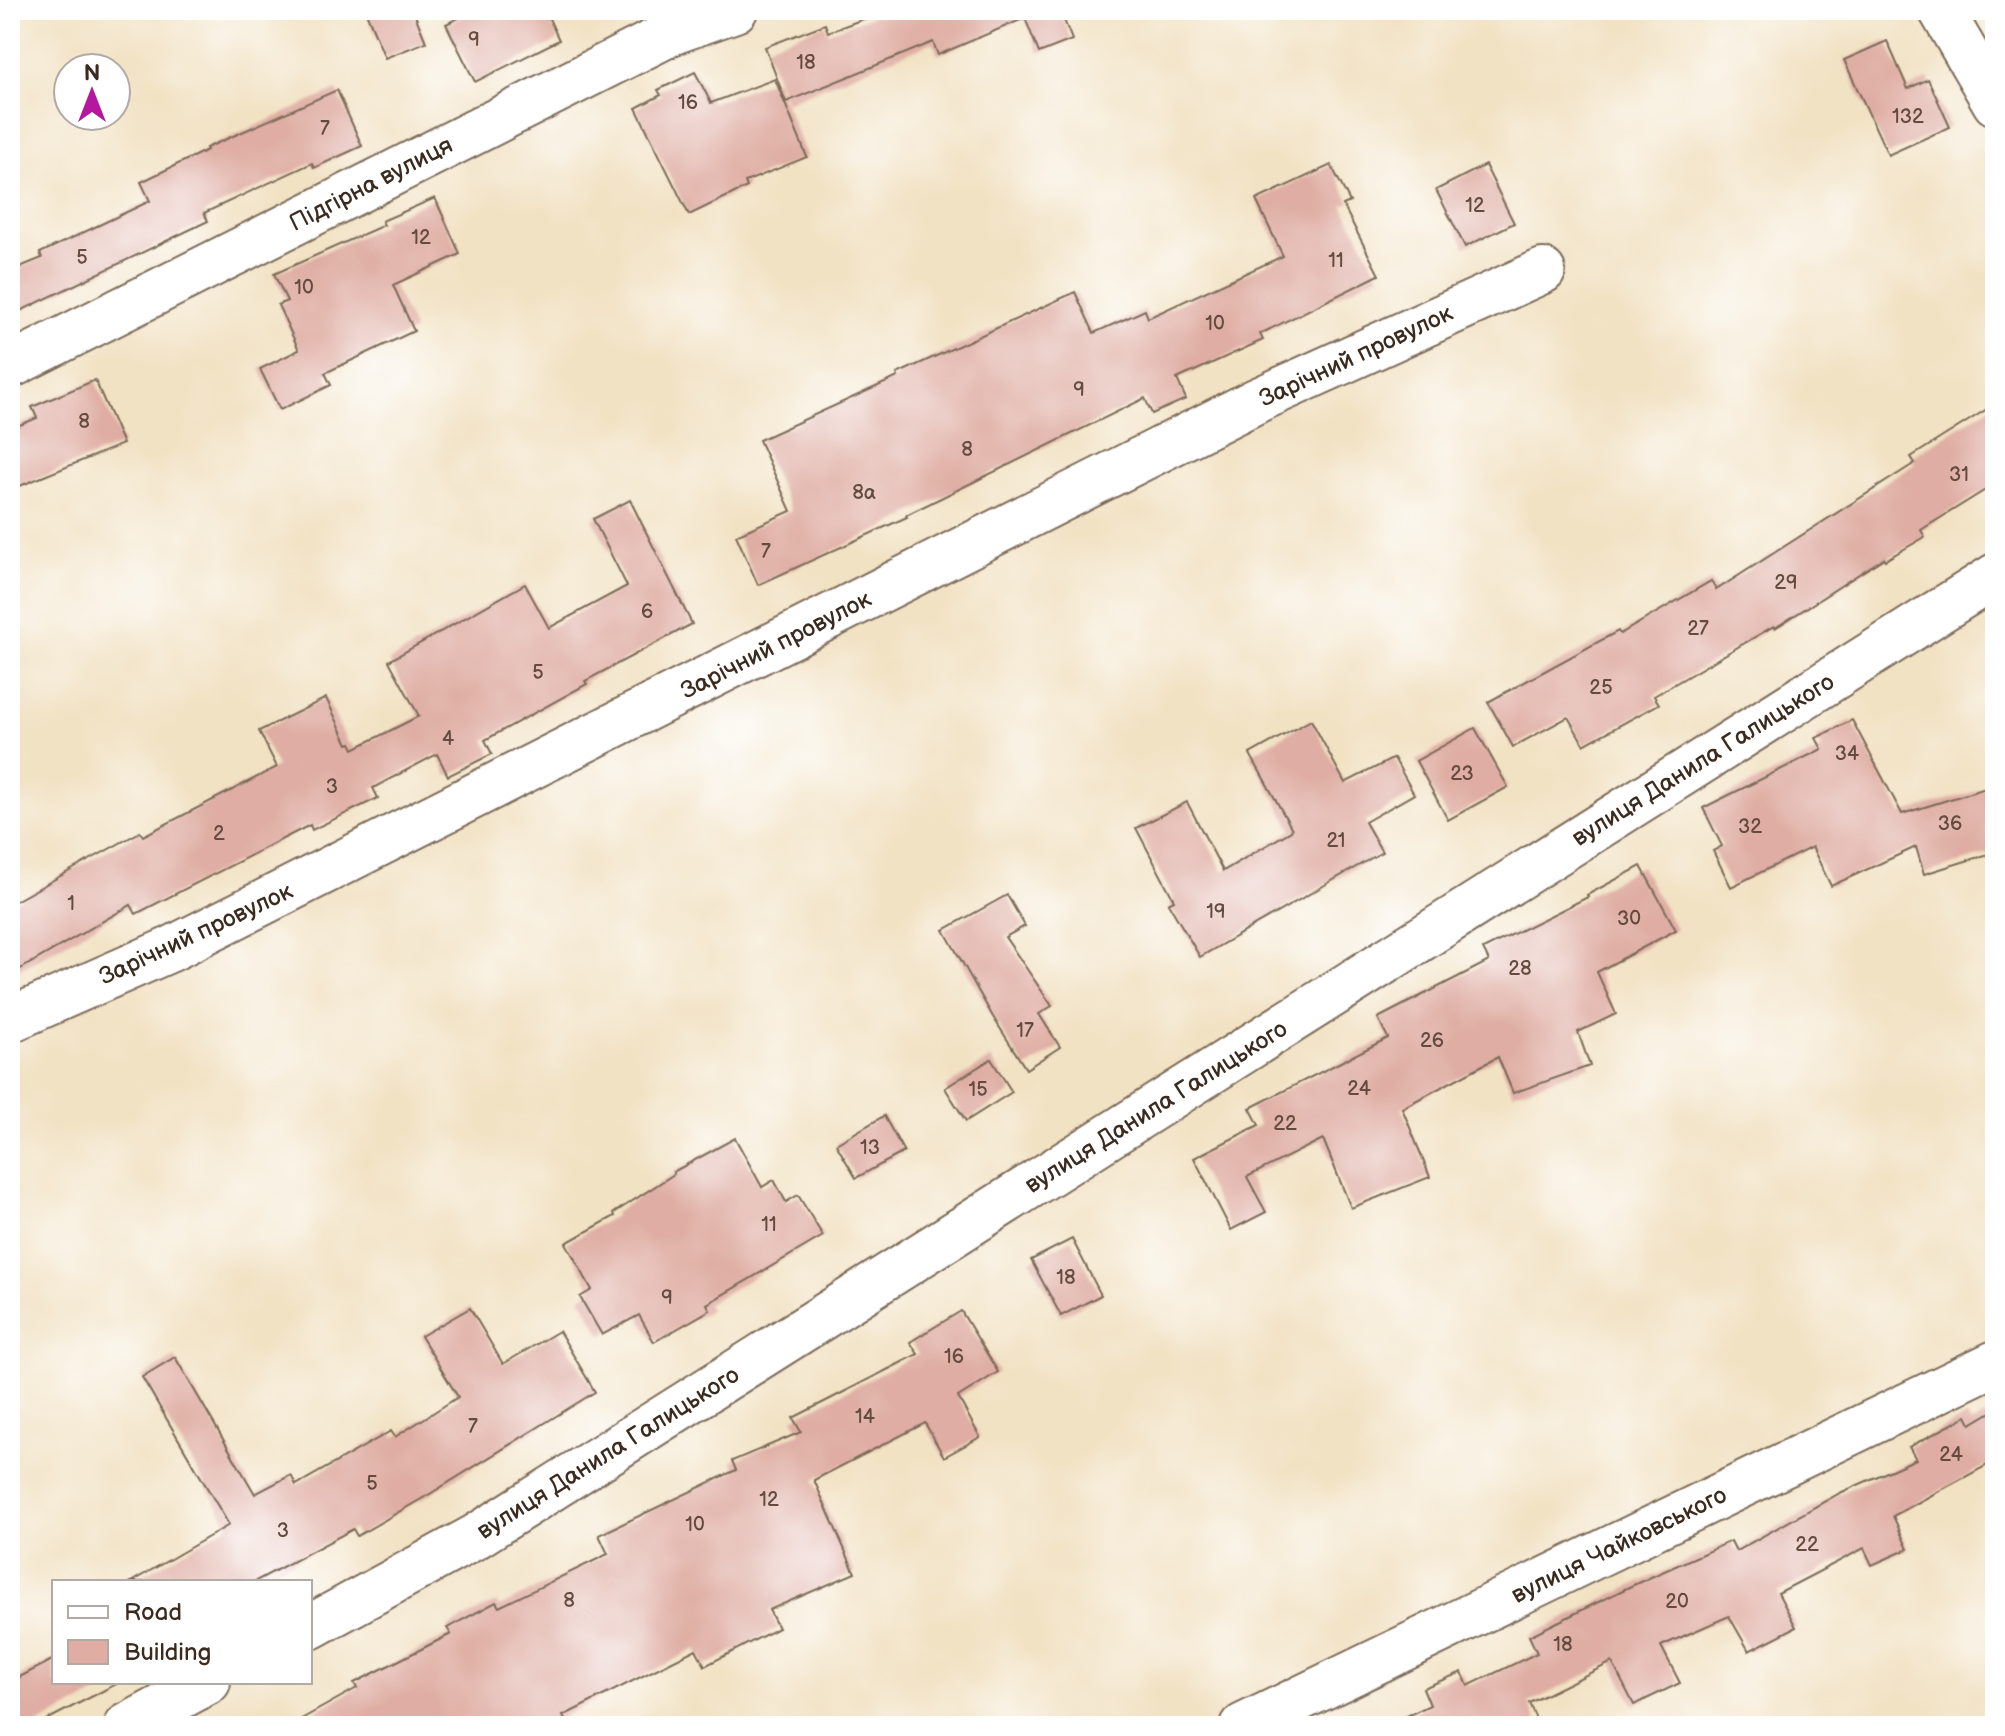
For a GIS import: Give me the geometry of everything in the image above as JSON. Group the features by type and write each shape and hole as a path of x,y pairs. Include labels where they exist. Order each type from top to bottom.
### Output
{"street":[{"name":"Підгірна вулиця","path":"10,366 673,32 735,10"},
{"path":"1941,10 1995,103"},
{"name":"Зарічний провулок","path":"10,1020 171,949 1258,400 1543,271"},
{"name":"вулиця Данила Галицького","path":"312,1626 488,1529 1995,576"},
{"name":"вулиця Чайковського","path":"1243,1726 1995,1363"},
{"path":"127,1726 204,1684"}],"building":[{"path":"365,10 413,10 426,42 385,58"},
{"path":"475,10 545,10 559,40 475,82 446,24"},
{"path":"888,10 1060,10 1072,40 1039,53 1025,18 938,55 933,42 786,102 765,47 825,24 828,32"},
{"path":"1887,41 1908,89 1928,79 1950,127 1888,155 1844,60"},
{"path":"695,72 711,103 775,79 807,157 745,182 747,187 689,215 636,108 661,95 658,90"},
{"path":"337,90 362,146 314,168 312,163 204,213 208,221 10,316 10,271 42,258 40,253 150,201 141,182 206,148"},
{"path":"1331,165 1350,202 1343,205 1379,275 1260,334 1263,340 1177,379 1186,399 1152,414 1145,398 907,517 758,585 736,535 791,511 759,440 1075,292 1094,333 1145,310 1148,318 1283,256 1256,200"},
{"path":"1485,165 1514,223 1465,247 1436,190"},
{"path":"435,198 460,254 393,285 414,331 325,373 331,385 280,410 260,369 299,350 278,305 287,301 274,274 384,225 382,221"},
{"path":"95,380 123,444 10,490 10,429 37,418 32,407"},
{"path":"1995,404 1995,484 1921,530 1925,537 1884,558 1775,628 1654,696 1659,704 1584,745 1568,717 1513,747 1488,702 1618,631 1620,634 1711,581 1716,590 1915,463 1911,457"},
{"path":"630,500 692,624 585,681 587,684 485,740 492,754 448,776 437,754 373,788 378,798 312,830 310,825 136,914 131,905 10,975 10,904 140,832 143,836 277,767 259,731 326,698 348,744 351,743 354,749 419,716 389,661 525,584 549,628 627,586 593,519"},
{"path":"1311,720 1345,783 1394,758 1414,794 1365,822 1382,852 1200,957 1168,903 1174,900 1136,828 1187,802 1223,871 1291,831 1250,754"},
{"path":"1852,720 1902,814 1986,788 1994,811 1988,814 1995,835 1995,852 1924,874 1916,847 1831,886 1812,847 1731,887 1713,851 1722,846 1703,808 1822,749 1816,738"},
{"path":"1475,728 1508,787 1448,820 1416,761"},
{"path":"1641,866 1676,930 1597,972 1616,1014 1578,1032 1590,1066 1513,1093 1498,1057 1402,1108 1430,1177 1351,1208 1323,1139 1247,1177 1266,1212 1231,1230 1194,1158 1259,1125 1250,1108 1388,1038 1378,1018 1489,961 1483,949 1588,897"},
{"path":"1007,895 1025,926 1005,937 1052,1006 1039,1014 1060,1047 1026,1069 944,930"},
{"path":"991,1059 1012,1092 966,1121 945,1088"},
{"path":"884,1116 904,1152 856,1178 836,1144"},
{"path":"735,1138 762,1187 774,1180 786,1202 798,1195 823,1236 707,1304 710,1310 654,1342 639,1315 602,1335 580,1297 592,1290 566,1243 615,1216 614,1213 673,1172"},
{"path":"1072,1239 1101,1295 1061,1316 1031,1260"},
{"path":"470,1308 503,1364 559,1331 595,1392 357,1536 353,1529 258,1580 134,1580 229,1525 142,1377 175,1357 255,1494 291,1475 296,1485 391,1431 395,1437 458,1397 421,1336"},
{"path":"961,1311 998,1372 958,1397 980,1437 944,1457 925,1423 814,1480 855,1573 769,1610 778,1628 705,1666 696,1649 563,1716 568,1726 289,1726 357,1688 354,1683 451,1634 447,1628 496,1602 499,1607 608,1554 599,1535 736,1470 732,1461 801,1432 793,1418 918,1354 910,1342"},
{"path":"1995,1410 1995,1461 1893,1516 1908,1549 1872,1565 1864,1548 1778,1593 1796,1627 1749,1651 1729,1616 1661,1646 1680,1683 1634,1705 1612,1662 1529,1703 1539,1726 1386,1726 1430,1705 1423,1688 1462,1672 1468,1686 1537,1653 1529,1636 1731,1541 1736,1551 1840,1493 1916,1459 1909,1447 1967,1416 1971,1424"},
{"path":"52,1660 52,1684 116,1684 35,1726 10,1726 10,1682"}]}
